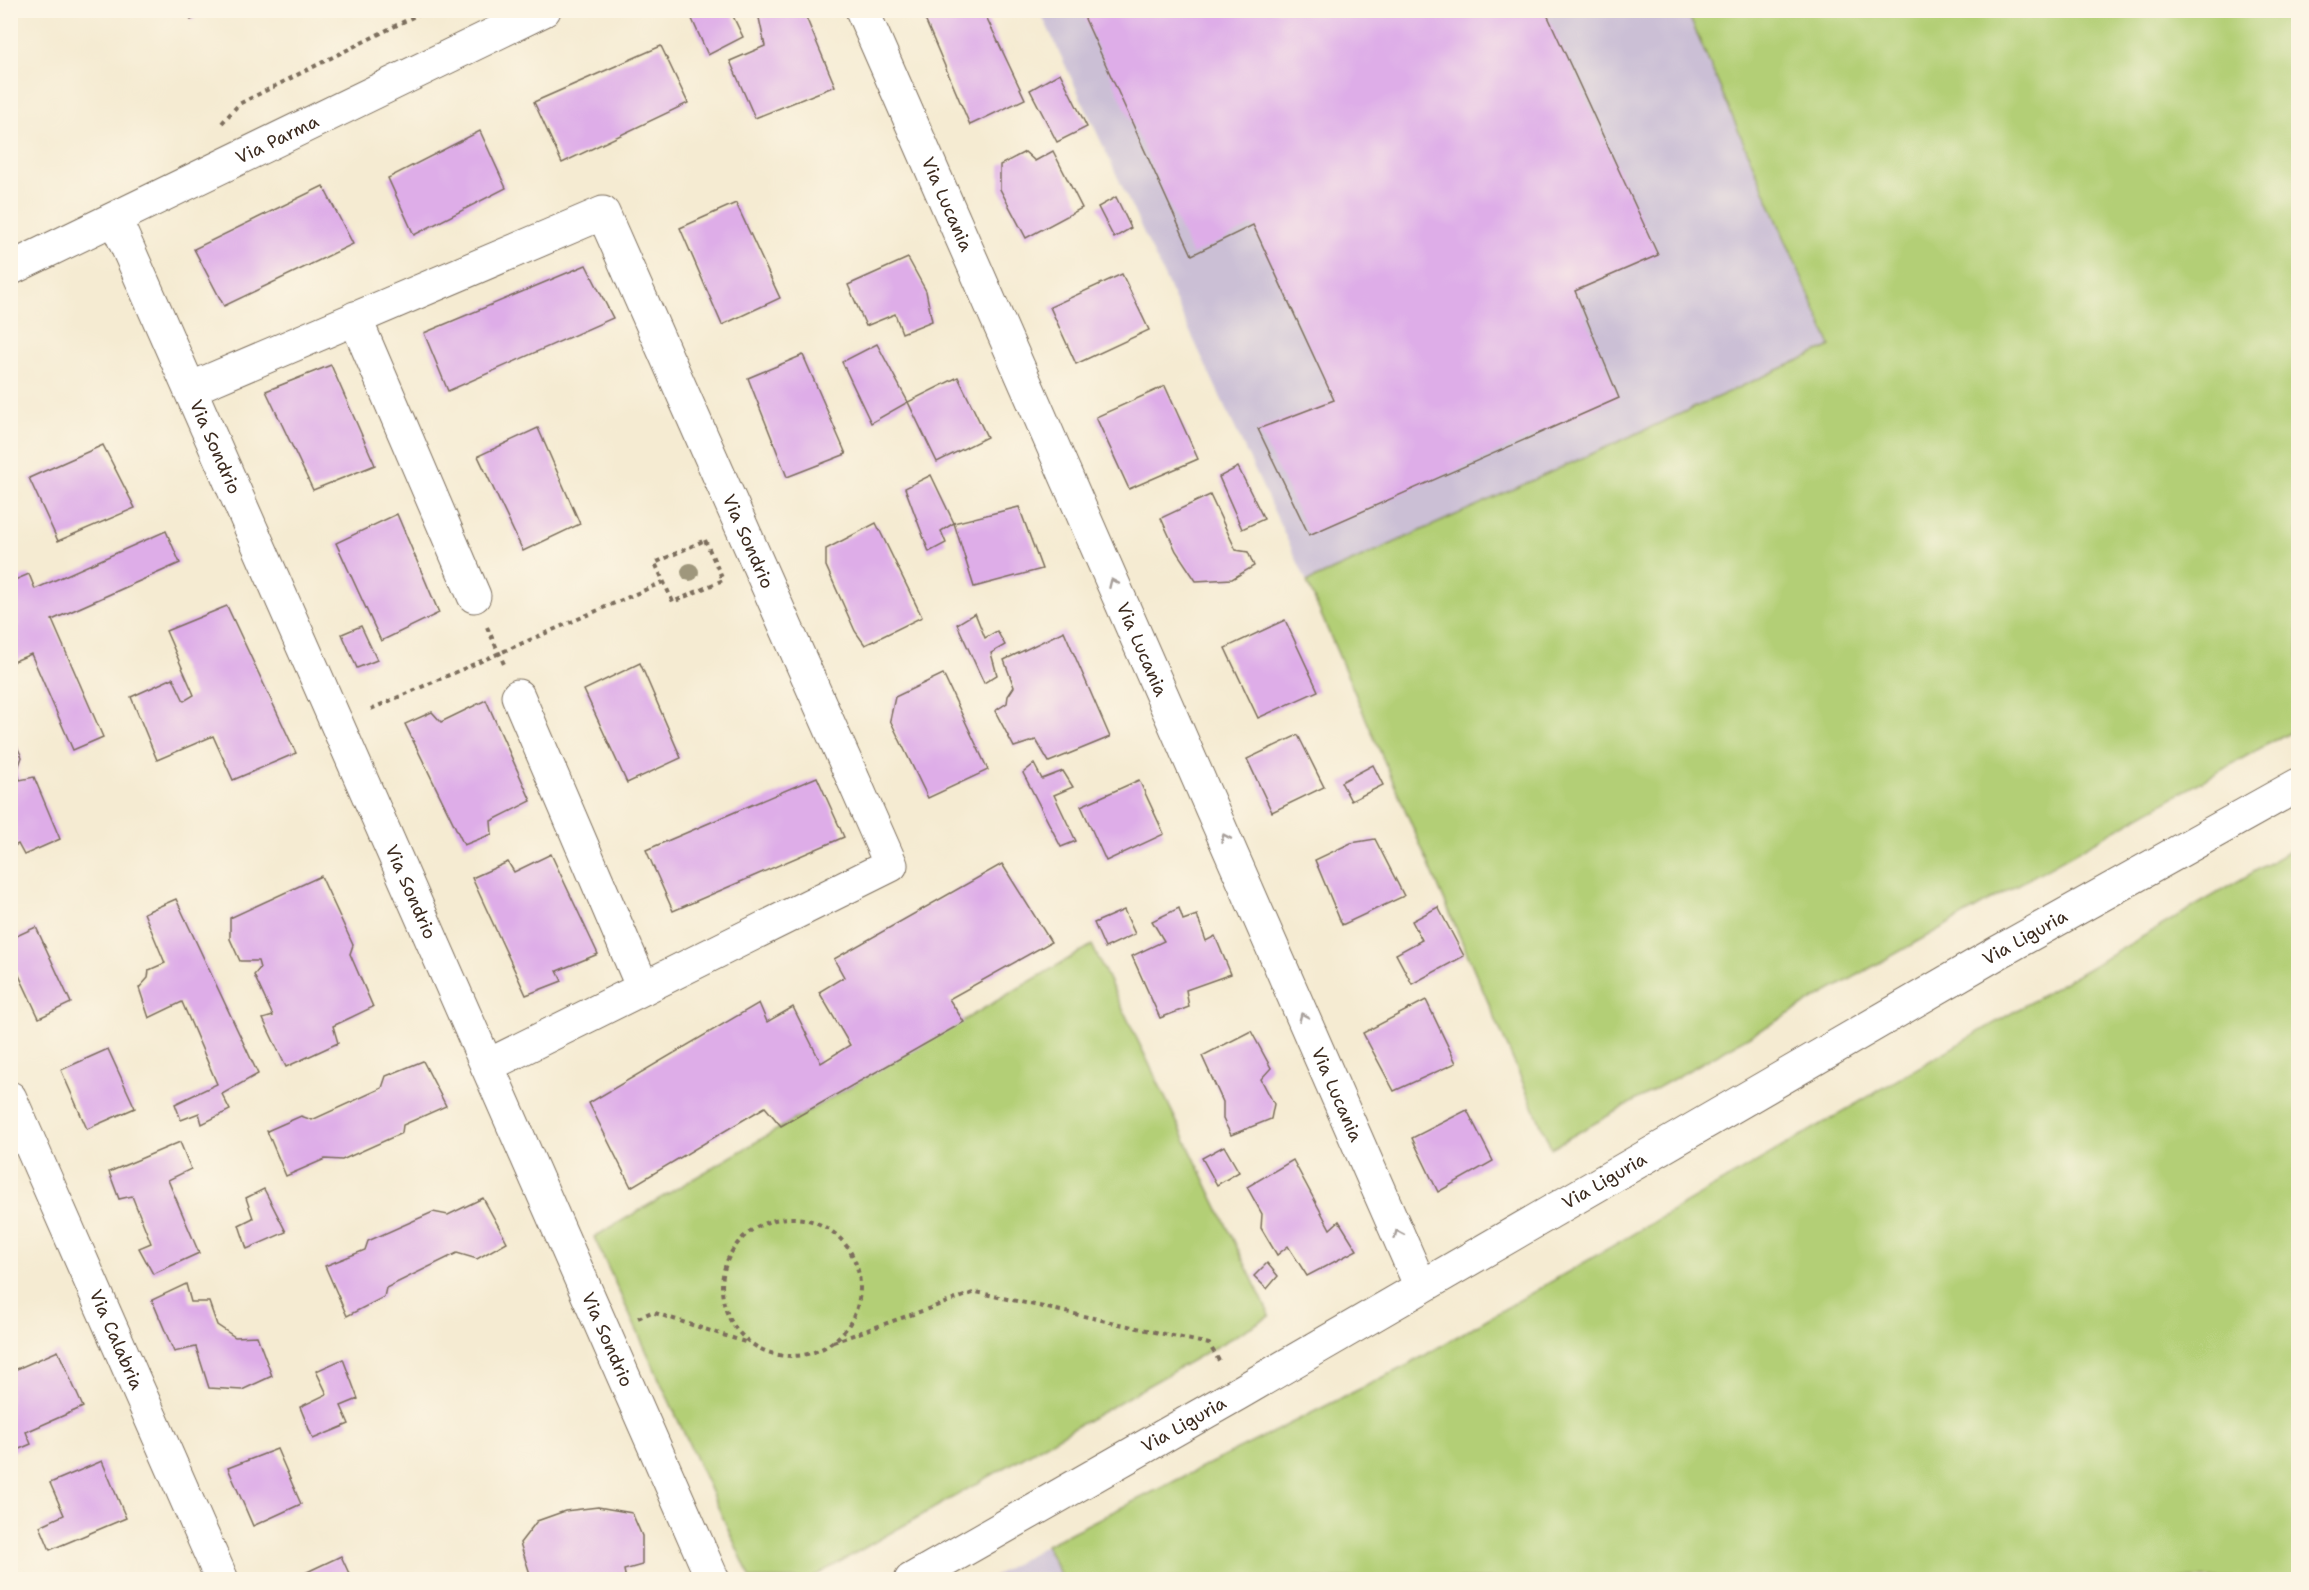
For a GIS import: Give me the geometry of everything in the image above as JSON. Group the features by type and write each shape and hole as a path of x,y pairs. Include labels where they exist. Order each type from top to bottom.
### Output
{"street":[{"name":"Via Parma","path":"10,269 544,10"},
{"name":"Via Lucania","path":"862,10 1421,1287"},
{"name":"Via Sondrio","path":"189,389 603,213 891,865 487,1066"},
{"name":"Via Sondrio","path":"115,219 713,1580"},
{"path":"355,318 474,596"},
{"path":"518,696 644,988"},
{"name":"Via Liguria","path":"911,1580 1239,1393 1997,953 2298,784"},
{"name":"Via Calabria","path":"10,1098 222,1580"}],"path":[{"path":"705,540 723,580 673,602 663,582 655,563 705,540"},
{"path":"337,724 663,582"},
{"path":"474,596 518,696"},
{"path":"751,1344 735,1329 725,1310 722,1288 725,1266 735,1246 753,1229 775,1220 799,1219 822,1225 841,1240 854,1260 860,1283 858,1306 848,1326 833,1342"},
{"path":"605,1333 652,1312 751,1344 771,1353 792,1357 814,1352 833,1342 976,1292 1209,1344 1239,1393"}],"shaded area":[{"path":"1040,11 1687,11 1832,346 1307,582"},
{"path":"1046,1545 1062,1579 989,1579"}],"green space":[{"path":"1687,11 2298,11 2298,727 1551,1148 1307,582 1831,346"},
{"path":"2298,846 2298,1579 1062,1579 1046,1545 1410,1364"},
{"path":"1092,945 1270,1316 810,1579 751,1579 594,1237"}],"building":[{"path":"187,10 210,10 191,20"},
{"path":"688,10 730,10 743,37 708,55"},
{"path":"776,10 803,10 835,86 755,118 730,61 765,46 759,18"},
{"path":"921,10 983,10 1025,99 970,125"},
{"path":"1081,10 1545,10 1658,255 1575,291 1619,398 1309,535 1258,429 1334,400 1253,225 1192,255"},
{"path":"661,46 688,103 562,163 534,102"},
{"path":"1060,73 1087,127 1057,142 1030,90"},
{"path":"480,131 506,188 414,235 388,178"},
{"path":"1053,151 1082,208 1026,238 1000,189 1000,165 1025,152 1035,161"},
{"path":"323,186 353,244 224,306 194,249"},
{"path":"1116,197 1131,228 1114,238 1098,207"},
{"path":"736,203 780,298 722,325 680,228"},
{"path":"908,258 926,291 932,321 902,333 895,314 866,326 848,285"},
{"path":"586,265 613,318 448,391 424,333"},
{"path":"1122,274 1149,330 1076,364 1050,307"},
{"path":"877,344 908,402 871,423 842,362"},
{"path":"803,355 846,454 787,477 748,378"},
{"path":"331,365 375,465 313,490 266,391"},
{"path":"958,377 987,437 937,462 908,402"},
{"path":"1165,386 1198,459 1129,489 1096,417"},
{"path":"538,428 580,524 523,551 478,456"},
{"path":"103,445 135,508 58,541 29,478"},
{"path":"1238,467 1264,519 1242,529 1219,477"},
{"path":"931,475 954,523 941,531 946,543 929,552 905,488"},
{"path":"1210,495 1236,550 1248,552 1254,566 1232,579 1196,581 1176,551 1161,518"},
{"path":"1019,507 1042,569 974,587 954,523"},
{"path":"397,514 439,613 381,641 336,543"},
{"path":"876,523 922,617 865,645 855,631 826,566 826,549"},
{"path":"166,531 180,563 52,620 103,737 73,750 31,654 10,663 10,628 18,624 10,607 10,582 29,574 35,589"},
{"path":"227,606 296,753 233,780 213,736 157,760 131,697 173,678 184,701 194,695 166,631"},
{"path":"975,613 985,638 997,631 1005,645 991,653 997,675 984,683 957,624"},
{"path":"1285,620 1318,691 1258,718 1225,648"},
{"path":"361,626 377,660 357,668 342,634"},
{"path":"1064,631 1110,737 1049,762 1036,740 1014,747 995,711 1007,703 1008,696 1014,687 1004,660"},
{"path":"640,663 681,758 627,783 584,690"},
{"path":"943,674 988,770 928,798 890,720 895,697"},
{"path":"486,700 531,801 491,821 492,834 464,845 405,724 432,712 441,722"},
{"path":"10,732 22,757 17,771 20,780 34,777 60,839 24,855 18,844 10,848"},
{"path":"1298,735 1324,787 1272,812 1247,759"},
{"path":"1034,764 1042,779 1063,771 1073,787 1054,795 1076,841 1061,847 1023,773"},
{"path":"1373,765 1383,785 1351,801 1341,782"},
{"path":"817,777 844,837 673,911 646,850"},
{"path":"1139,780 1164,834 1106,861 1081,806"},
{"path":"1375,839 1404,896 1342,925 1315,860 1351,843"},
{"path":"551,854 598,954 557,971 562,981 526,995 472,878 508,862 514,872"},
{"path":"1002,864 1051,942 949,999 964,1022 781,1126 765,1107 631,1187 589,1103 759,1003 767,1022 793,1007 821,1063 850,1045 819,992 844,977 834,959"},
{"path":"321,876 353,945 350,954 373,1007 333,1026 338,1043 286,1067 263,1019 273,1016 254,975 260,968 258,961 240,961 230,939 230,918"},
{"path":"176,899 258,1074 222,1094 230,1110 202,1124 199,1113 181,1120 175,1104 217,1084 182,1002 149,1018 139,988 148,978 149,970 165,963 144,913"},
{"path":"1438,907 1464,956 1412,984 1396,954 1422,940 1412,921"},
{"path":"1179,908 1183,920 1197,915 1206,941 1215,936 1231,974 1186,990 1189,1007 1160,1018 1132,956 1164,941 1152,921"},
{"path":"1124,910 1135,934 1105,948 1094,923"},
{"path":"36,927 71,1003 39,1018 10,956 10,939"},
{"path":"1426,1000 1456,1063 1394,1091 1363,1033"},
{"path":"1251,1031 1271,1068 1261,1079 1274,1104 1271,1119 1231,1135 1223,1119 1223,1102 1202,1056"},
{"path":"108,1049 135,1108 87,1129 61,1070"},
{"path":"423,1061 446,1106 403,1125 402,1133 342,1160 325,1159 286,1176 267,1131 301,1116 312,1120 382,1088 386,1076"},
{"path":"1467,1110 1493,1161 1438,1192 1412,1138"},
{"path":"180,1142 191,1169 168,1180 199,1253 153,1274 139,1248 151,1243 132,1196 119,1199 109,1172"},
{"path":"1224,1146 1239,1172 1217,1185 1202,1158"},
{"path":"1293,1160 1330,1229 1339,1221 1357,1250 1307,1276 1288,1246 1277,1255 1261,1228 1262,1214 1247,1187"},
{"path":"264,1189 286,1232 247,1249 239,1225 253,1218 246,1198"},
{"path":"483,1198 507,1242 477,1259 457,1253 386,1288 384,1297 347,1316 325,1266 365,1250 368,1241 433,1212 448,1215"},
{"path":"1267,1263 1278,1276 1267,1289 1254,1276"},
{"path":"186,1284 191,1302 209,1302 217,1325 235,1337 257,1336 272,1376 242,1390 209,1388 196,1347 174,1352 152,1300"},
{"path":"58,1351 83,1407 26,1432 31,1444 10,1453 10,1372"},
{"path":"343,1359 358,1399 341,1406 349,1424 313,1439 300,1407 327,1394 316,1371"},
{"path":"277,1449 301,1504 253,1526 228,1468"},
{"path":"102,1461 126,1518 50,1550 40,1526 64,1515 50,1483"},
{"path":"598,1507 632,1513 642,1536 642,1565 624,1570 626,1580 532,1580 520,1543 537,1521 565,1511"},
{"path":"341,1556 352,1580 290,1580"}]}
